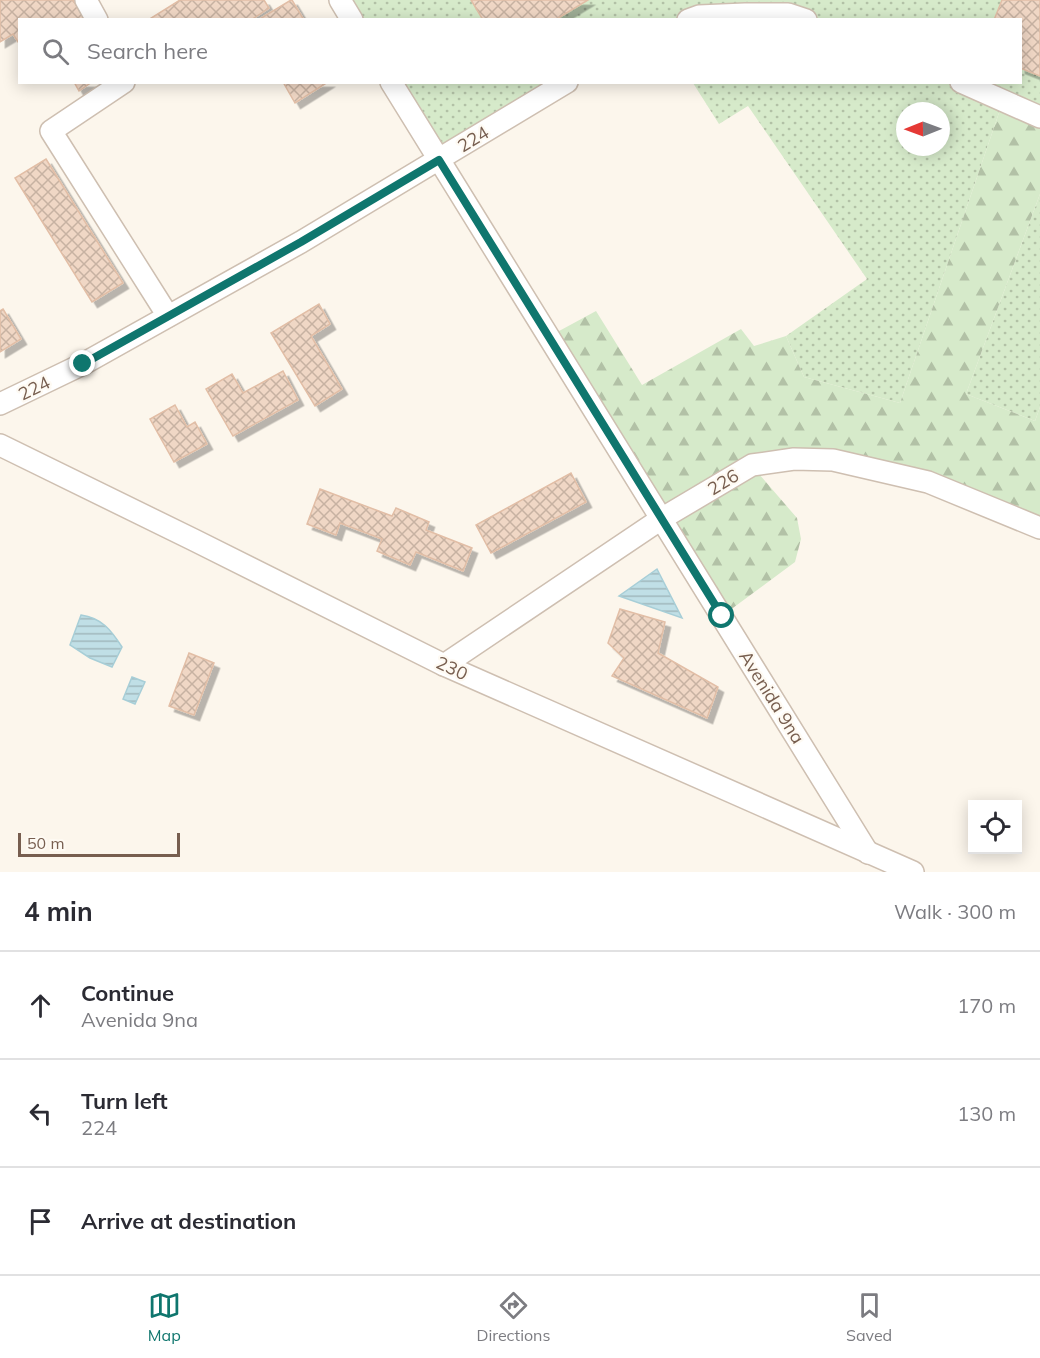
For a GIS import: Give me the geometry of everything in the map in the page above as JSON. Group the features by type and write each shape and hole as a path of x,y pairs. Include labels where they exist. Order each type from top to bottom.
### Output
{"street":[{"path":"340,0 351,18"},
{"path":"694,18 745,14 788,14 800,18"},
{"path":"121,84 51,131 168,316"},
{"name":"Avenida 9na","path":"392,84 868,852"},
{"name":"224","path":"0,404 83,364 301,242 564,84"},
{"path":"966,84 1040,117"},
{"name":"230","path":"0,445 444,665 913,872"},
{"name":"226","path":"444,665 661,519 752,465 794,459 833,460 928,482 1040,528"}],"green space":[{"path":"340,0 1040,0 1040,117 1003,101 900,403 804,377 786,336 867,279 748,106 719,124 694,84 1022,84 1022,18 351,18"},
{"path":"392,84 565,84 439,160"},
{"path":"1003,101 1040,117 1040,194 966,394 1035,421 1040,407 1040,528 833,460 752,466 797,518 801,539 795,562 722,616 548,337 596,311 642,385 741,329 754,346 786,336 804,377 900,403"},
{"path":"1040,194 1040,407 1035,421 966,394"}],"water":[{"path":"657,569 682,618 619,596"},
{"path":"81,615 100,622 114,635 122,647 112,667 90,658 70,645"},
{"path":"132,677 145,682 135,704 123,699"}],"building":[{"path":"0,0 73,0 84,18 18,18 18,42 13,34 0,42"},
{"path":"180,0 264,0 269,8 254,18 151,18"},
{"path":"292,0 303,18 261,18"},
{"path":"471,0 588,0 558,18 482,18"},
{"path":"1002,0 1040,0 1040,76 1022,69 1022,18 995,18"},
{"path":"75,84 89,84 79,91"},
{"path":"284,84 325,84 295,103"},
{"path":"46,159 123,283 92,302 15,178"},
{"path":"319,304 330,324 311,336 342,389 315,406 271,333"},
{"path":"3,309 21,339 0,352 0,311"},
{"path":"283,371 298,400 233,436 206,389 232,374 243,393"},
{"path":"175,405 187,427 195,422 207,444 174,462 150,419"},
{"path":"571,473 586,502 491,553 476,525"},
{"path":"320,489 392,516 396,508 429,522 426,530 472,548 463,571 416,552 410,565 377,551 382,539 340,523 336,535 307,524"},
{"path":"620,609 665,622 658,653 718,687 707,718 612,676 624,658 608,643"},
{"path":"189,653 214,663 194,715 169,706"}],"route":[{"path":"83,364 301,242 439,160 722,616"}]}
